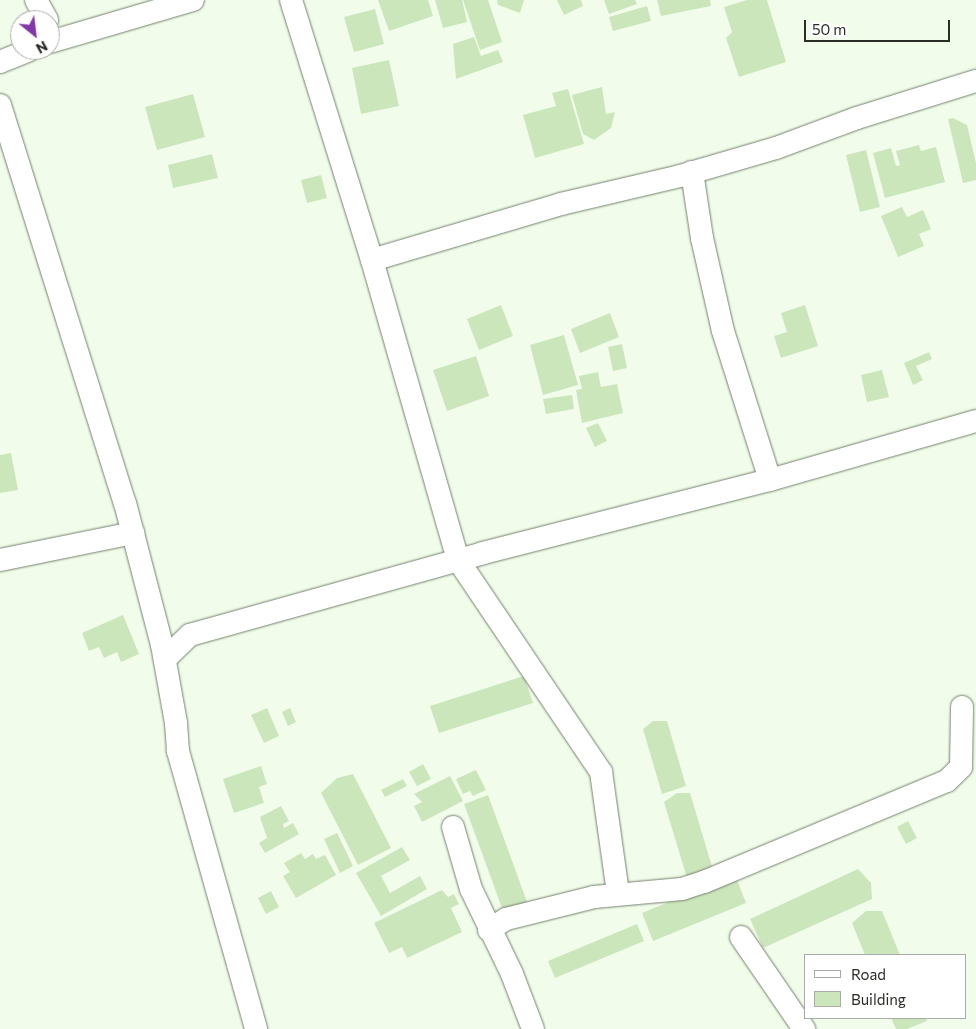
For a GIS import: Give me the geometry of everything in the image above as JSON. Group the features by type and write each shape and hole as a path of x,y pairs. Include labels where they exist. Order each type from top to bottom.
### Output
{"street":[{"path":"60,34 193,0"},
{"path":"291,0 372,260 458,560 601,772 618,893"},
{"path":"372,260 561,204 692,172 976,81"},
{"path":"0,105 134,532 165,659 178,751 256,1029"},
{"path":"692,172 702,238 723,331 770,480"},
{"path":"165,659 190,635 458,560 770,480 976,421"},
{"path":"0,560 134,532"},
{"path":"489,930 506,919 618,893 682,889 704,882 947,781 961,767 962,707"},
{"path":"453,827 471,889 489,930 512,974 533,1029"},
{"path":"741,937 804,1029"}],"building":[{"path":"378,0 428,0 433,16 389,31"},
{"path":"435,0 462,0 467,22 443,28"},
{"path":"463,0 488,0 502,42 480,50"},
{"path":"497,0 524,0 520,13 498,5"},
{"path":"557,0 581,0 583,6 564,15"},
{"path":"604,0 635,0 637,4 609,14"},
{"path":"657,0 710,0 711,6 661,16"},
{"path":"747,0 767,0 786,62 739,77 726,38 732,32 724,7"},
{"path":"647,6 651,21 613,31 609,17"},
{"path":"375,9 384,44 354,52 344,17"},
{"path":"474,37 481,56 498,50 503,62 456,79 453,44"},
{"path":"389,60 399,106 361,114 352,68"},
{"path":"602,87 606,114 615,112 611,128 594,140 583,134 572,95"},
{"path":"568,89 584,144 535,158 523,115 556,106 552,93"},
{"path":"193,94 205,137 157,150 145,107"},
{"path":"953,118 967,125 976,163 976,180 963,183 948,119"},
{"path":"919,145 921,151 936,147 945,182 885,198 873,153 891,148 896,166 900,165 896,151"},
{"path":"866,150 880,207 860,212 846,155"},
{"path":"212,154 218,178 173,188 168,165"},
{"path":"321,175 327,198 307,203 301,180"},
{"path":"902,207 907,217 923,210 931,229 919,234 924,246 898,257 881,216"},
{"path":"501,305 513,336 479,350 467,319"},
{"path":"805,305 818,346 781,358 774,336 787,332 781,313"},
{"path":"610,313 619,337 580,353 571,329"},
{"path":"564,335 578,385 543,395 530,345"},
{"path":"622,344 627,368 613,371 608,347"},
{"path":"929,352 932,359 916,366 923,380 913,385 904,363"},
{"path":"476,356 489,396 447,411 433,370"},
{"path":"882,370 889,397 867,402 861,375"},
{"path":"598,372 601,387 617,384 623,413 582,423 576,390 582,389 579,376"},
{"path":"572,395 574,409 546,414 543,399"},
{"path":"598,423 607,441 595,447 586,428"},
{"path":"11,453 18,490 0,493 0,455"},
{"path":"123,615 139,654 121,662 117,652 104,658 99,647 89,651 82,633"},
{"path":"524,676 533,703 439,733 430,706"},
{"path":"267,708 279,736 264,743 251,715"},
{"path":"290,708 296,722 288,726 282,712"},
{"path":"653,721 667,721 686,786 662,794 643,729"},
{"path":"423,764 431,779 417,786 409,772"},
{"path":"261,766 267,784 259,787 264,803 234,813 223,779"},
{"path":"476,770 486,790 473,796 470,791 463,794 456,779"},
{"path":"353,774 391,848 358,865 321,793 337,778"},
{"path":"450,776 463,801 422,822 414,806 422,802 414,794"},
{"path":"403,779 407,786 385,797 381,790"},
{"path":"677,793 690,793 713,870 687,878 664,802"},
{"path":"488,795 530,910 506,919 464,804"},
{"path":"281,806 289,821 283,824 284,828 293,823 299,834 265,853 259,843 267,838 260,817"},
{"path":"908,821 917,838 906,844 897,827"},
{"path":"337,833 353,866 340,873 324,839"},
{"path":"402,847 410,860 381,876 390,893 420,876 427,889 381,916 356,873"},
{"path":"301,853 305,859 313,854 316,859 325,855 336,875 296,898 283,876 290,872 284,863"},
{"path":"858,869 871,883 872,899 763,948 750,919"},
{"path":"735,875 746,903 653,941 642,913"},
{"path":"442,890 448,897 454,894 459,904 451,908 462,932 407,958 402,947 389,953 374,923"},
{"path":"271,891 279,907 266,914 258,898"},
{"path":"866,911 882,911 900,954 865,954 852,923"},
{"path":"637,924 644,941 555,978 548,961"},
{"path":"891,1019 926,1019 927,1021 907,1029 896,1029"}]}
